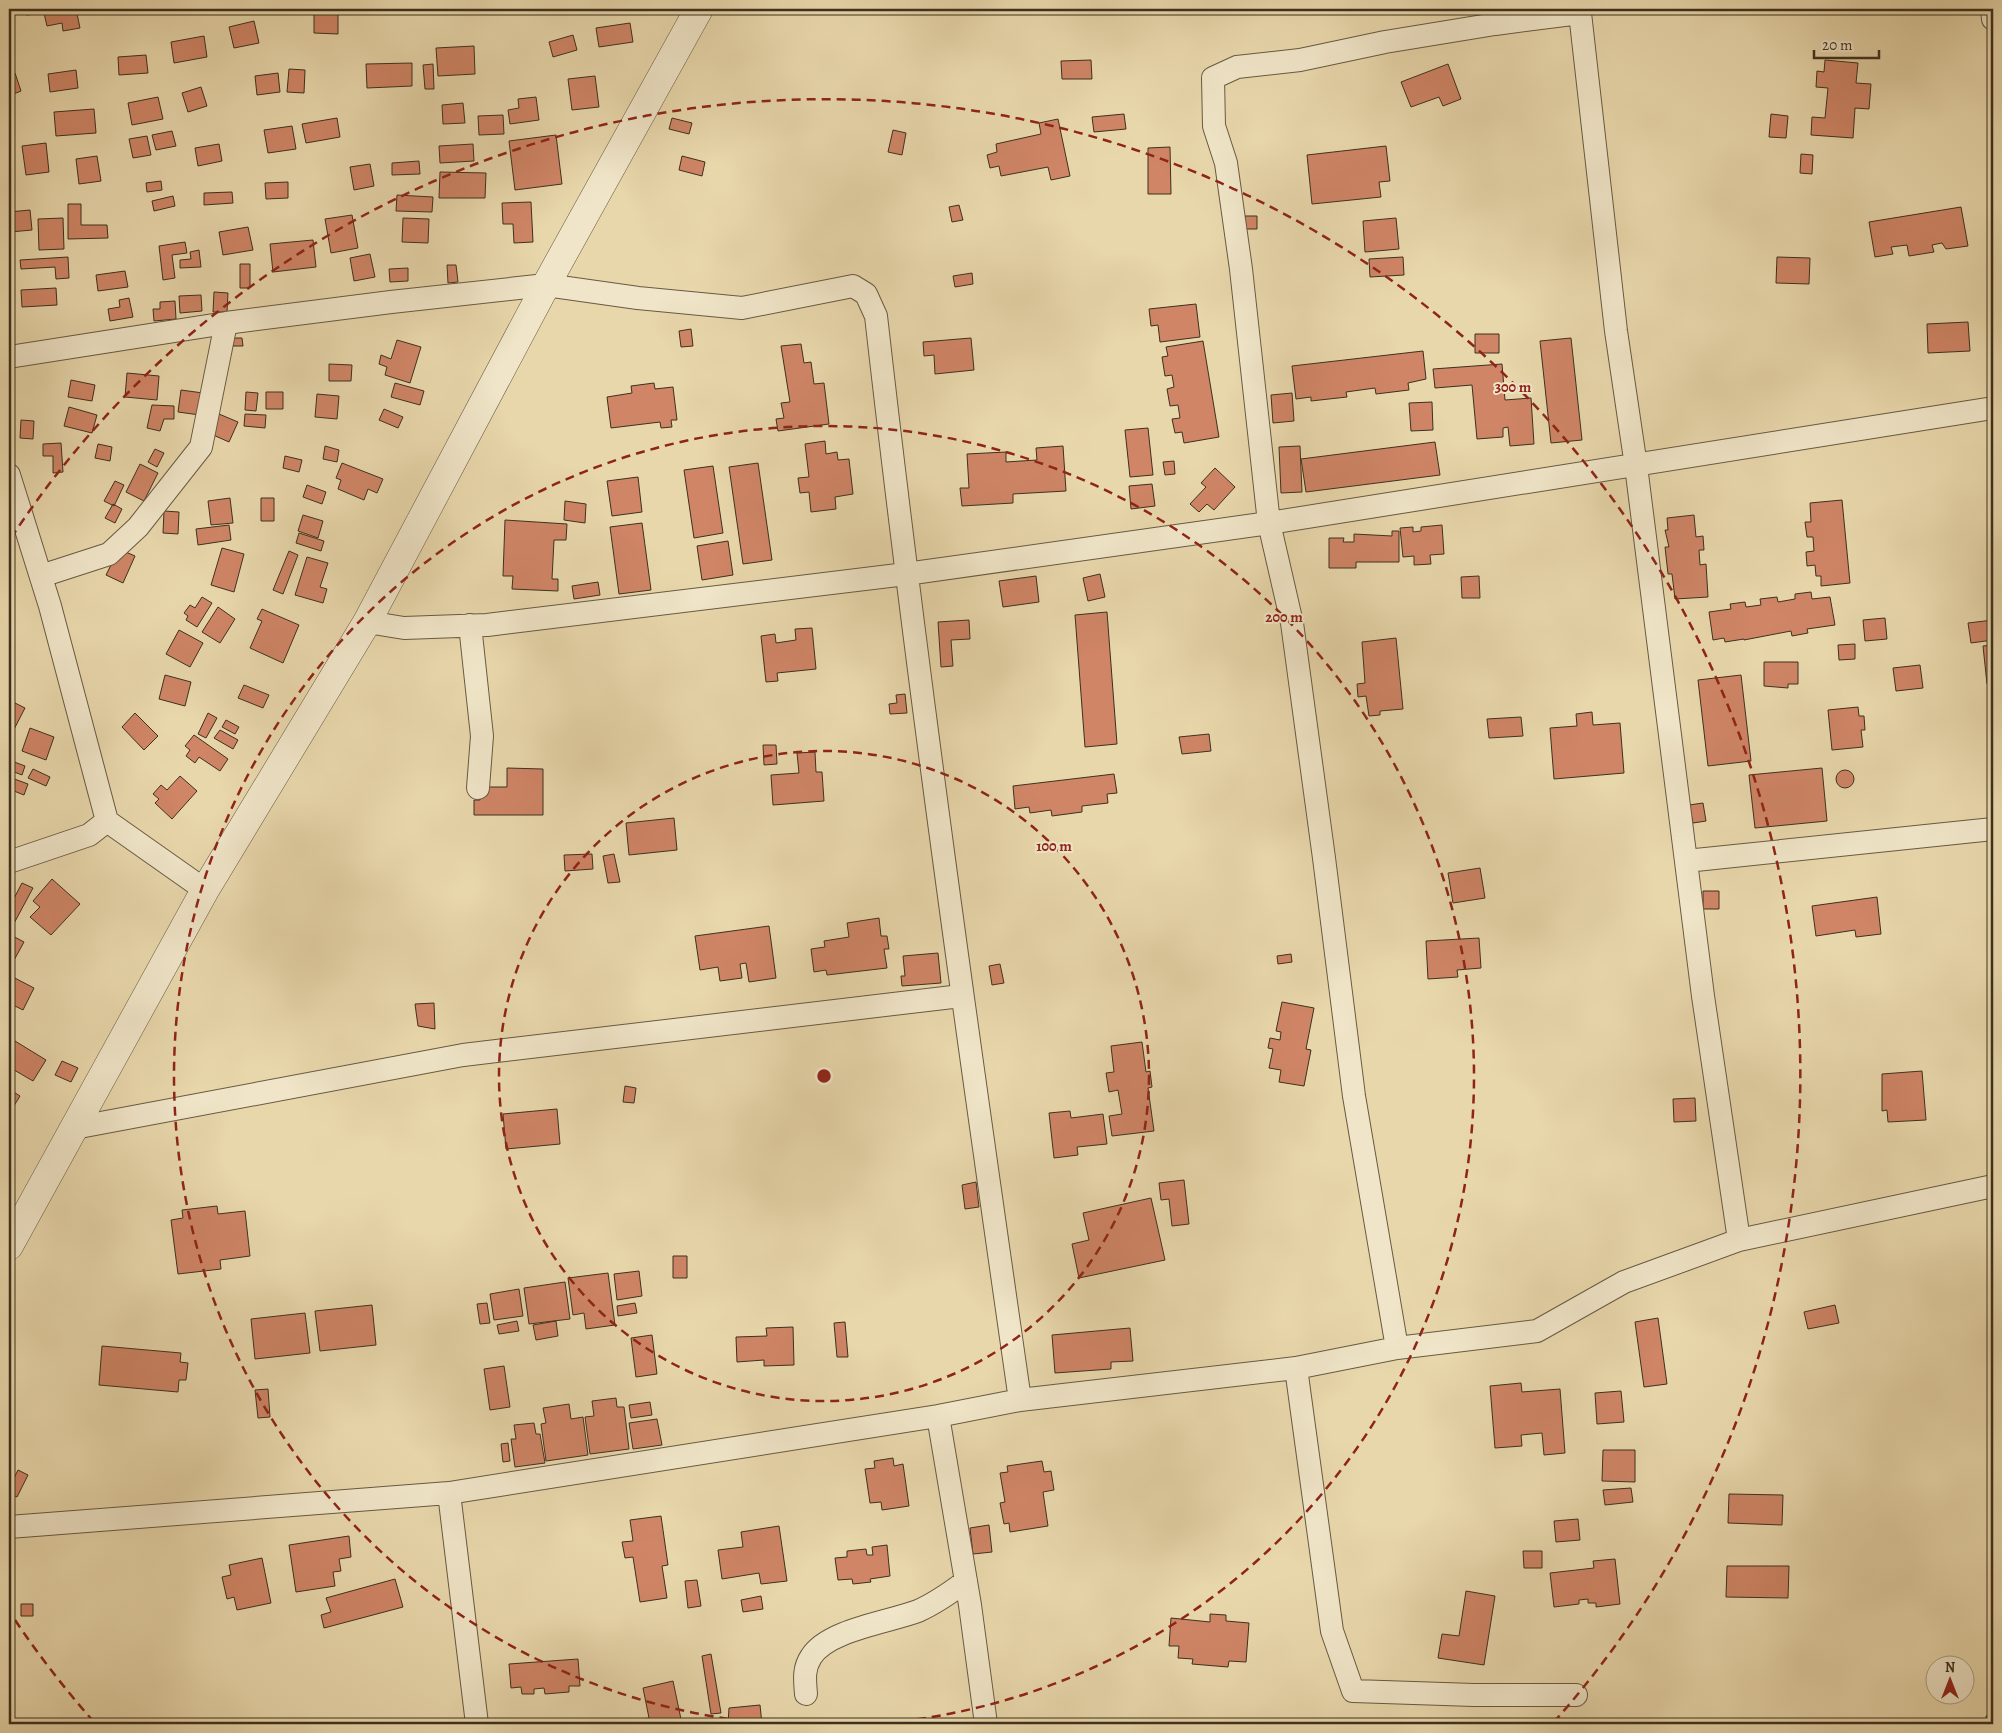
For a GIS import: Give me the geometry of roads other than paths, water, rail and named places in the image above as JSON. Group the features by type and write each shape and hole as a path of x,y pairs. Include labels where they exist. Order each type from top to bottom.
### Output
{"street":[{"path":"9,1246 205,890 367,622 546,285 700,9"},
{"path":"1992,9 1993,19"},
{"path":"1397,1348 1354,1096 1292,623 1269,522 1241,269 1226,163 1214,126 1213,78 1236,67 1300,60 1385,42 1495,24 1580,13 1616,331 1636,466 1686,861 1739,1240"},
{"path":"9,356 226,323 546,285 638,298 742,308 853,286 866,294 876,316 906,574 961,996 1020,1400"},
{"path":"41,576 109,554 138,527 201,447 226,323"},
{"path":"367,622 404,628 470,625 906,574 1269,522 1636,466 1993,408"},
{"path":"9,475 41,576 107,821 205,890"},
{"path":"470,625 482,736 478,788"},
{"path":"9,862 89,835 107,821"},
{"path":"1686,861 1993,829"},
{"path":"74,1128 463,1055 961,996"},
{"path":"9,1527 449,1493 938,1416 1020,1400 1296,1368 1397,1348 1537,1331 1624,1282 1739,1240 1993,1186"},
{"path":"1296,1368 1332,1631 1353,1691 1474,1695 1576,1695"},
{"path":"938,1416 966,1581 986,1724"},
{"path":"449,1493 477,1724"},
{"path":"806,1694 804,1674 811,1656 829,1640 918,1610 942,1599 966,1581"}]}
